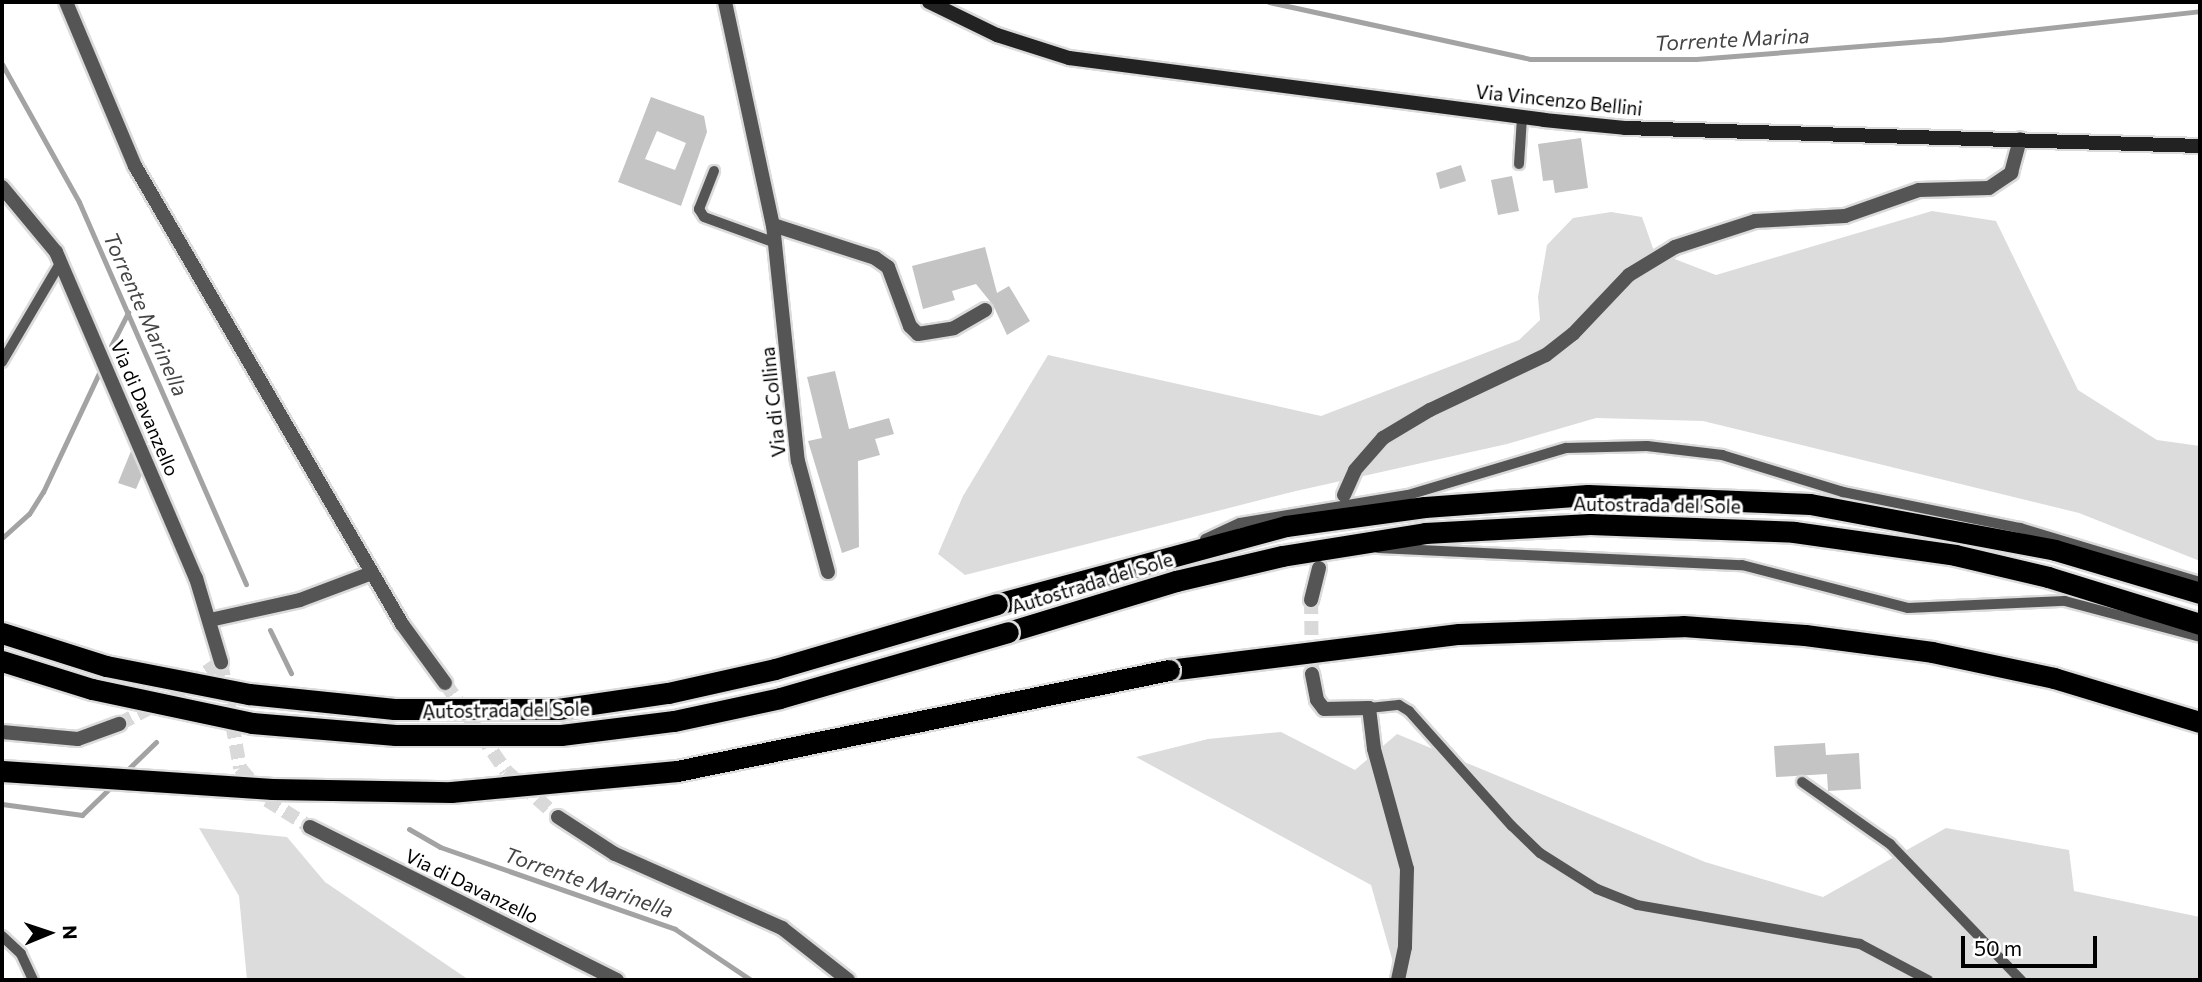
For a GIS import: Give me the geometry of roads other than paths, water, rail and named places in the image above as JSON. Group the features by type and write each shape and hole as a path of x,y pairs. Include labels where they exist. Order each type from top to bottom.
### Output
{"highway":[{"name":"Autostrada del Sole","path":"2,633 106,666 249,694 394,709 558,709 668,693 775,669 1174,554 1286,526 1425,507 1588,495 1810,504 1956,528 2054,550 2200,593"},
{"name":"Autostrada del Sole","path":"2,661 92,689 252,723 395,735 561,735 674,721 780,698 1177,581 1334,546 1424,533 1590,524 1794,532 1955,555 2048,576 2200,624"},
{"path":"2,771 272,789 450,792 677,771 1169,670 1459,634 1683,625 1805,635 1932,652 2054,678 2200,722"}],"main road":[{"name":"Via Vincenzo Bellini","path":"929,2 997,35 1069,58 1522,117 1625,128 2200,146"}],"street":[{"path":"66,2 135,166 402,624 445,683"},
{"name":"Via di Collina","path":"725,2 776,243 798,461 828,572"},
{"path":"1344,495 1354,470 1383,438 1430,410 1546,355 1573,334 1629,275 1675,247 1755,221 1845,216 1919,190 1989,188 2011,173 2020,139"},
{"name":"Via di Davanzello","path":"2,187 61,262 196,578 220,662"},
{"path":"773,225 875,258 888,267 910,326 918,334 954,328 985,310"},
{"path":"1311,600 1319,568"},
{"path":"210,620 300,600 372,573"},
{"path":"1312,674 1317,700 1324,709 1369,708 1374,748 1407,869 1405,947 1398,980"},
{"path":"2,732 78,739 119,724"},
{"path":"558,817 615,854 782,928 848,980"},
{"name":"Via di Davanzello","path":"310,827 617,980"}],"lane":[{"path":"1519,164 1522,117"},
{"path":"714,170 699,209 704,217 776,243"},
{"path":"2,362 61,262"},
{"path":"1174,554 1240,523 1408,495 1566,448 1636,445 1722,455 1843,492 2086,545 2200,582"},
{"path":"1334,546 1742,565 1908,608 2064,601 2200,637"},
{"path":"1369,708 1399,705 1409,711 1512,826 1541,853 1597,889 1637,905 1860,944 1928,980"},
{"path":"1802,782 1890,844 2021,980"},
{"path":"2,936 20,954 33,980"}],"waterway":[{"name":"Torrente Marina","path":"1269,2 1530,59 1696,59 1939,40 2200,11"},
{"name":"Torrente Marinella","path":"2,64 79,202 246,584"},
{"path":"111,346 128,312"},
{"path":"2,538 29,514 43,492 99,373"},
{"name":"Torrente Marinella","path":"270,630 291,673"},
{"path":"123,774 156,742"},
{"path":"2,804 82,815 114,784"},
{"name":"Torrente Marinella","path":"409,829 440,847 675,929 751,980"}],"tunnel":[{"path":"1311,600 1312,674"},
{"path":"119,724 172,696 221,662 240,768 267,800 310,827"},
{"path":"445,683 506,771 558,817"}]}
